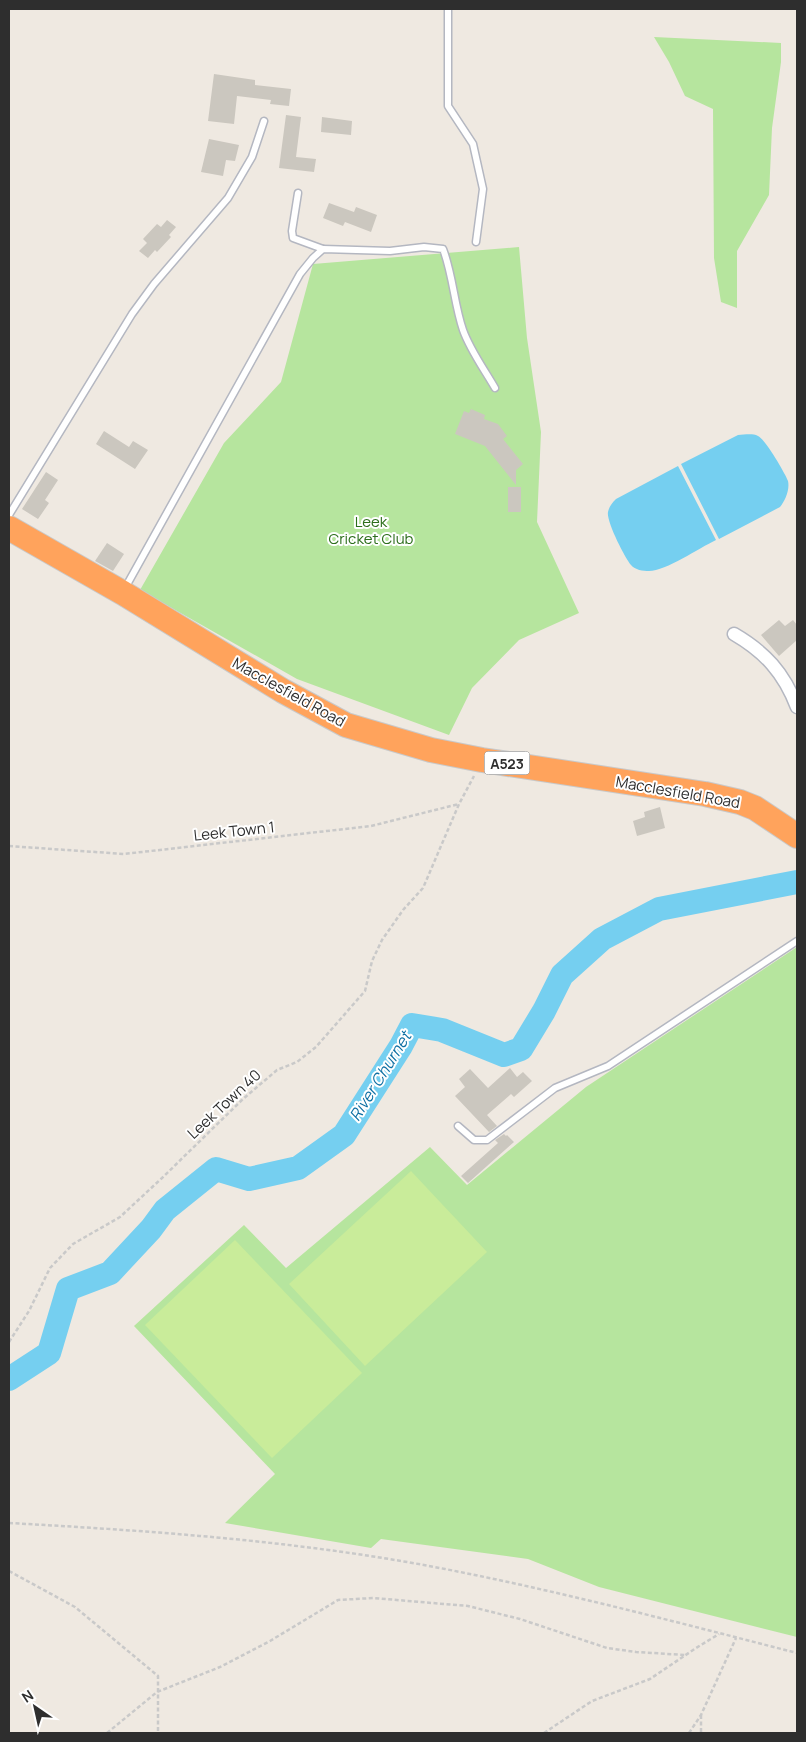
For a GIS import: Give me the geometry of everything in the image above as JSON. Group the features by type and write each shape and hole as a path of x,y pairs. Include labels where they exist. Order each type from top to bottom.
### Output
{"highway":[{"name":"Macclesfield Road","path":"9,528 284,691 346,724 431,750 482,760 705,794 740,802 755,808 797,836"}],"street":[{"path":"734,634 757,648 771,662 785,683 797,707"}],"lane":[{"path":"448,9 448,106 474,144 483,189 476,242"},
{"path":"9,515 132,314 154,284 228,198 252,157 264,121"},
{"path":"298,193 292,231 293,238 323,249 390,251 424,247 442,249 447,260 456,306 464,332 495,388"},
{"path":"123,594 300,274 323,249"},
{"path":"458,1126 474,1140 487,1140 555,1088 608,1066 797,941"}],"path":[{"name":"Leek Town 40","path":"9,1342 29,1311 50,1268 73,1244 120,1217 243,1099 277,1070 297,1062 316,1047 365,991 372,961 382,940 403,910 423,888 459,804 482,760"},
{"name":"Leek Town 1","path":"9,846 124,854 266,840 371,826 459,804"},
{"path":"9,1523 134,1530 298,1546 443,1569 570,1595 797,1653"},
{"path":"9,1571 75,1607 158,1676 158,1733"},
{"path":"107,1733 158,1692 220,1667 261,1646 338,1600 373,1598 468,1606 520,1620 607,1648 644,1653 685,1655"},
{"path":"544,1733 592,1701 650,1679 720,1634"},
{"path":"689,1733 701,1715 736,1638"},
{"path":"701,1715 701,1733"}],"green space":[{"path":"654,37 781,43 781,62 772,128 769,195 737,251 737,308 721,302 714,258 713,109 685,96 669,62"},
{"name":"Leek Cricket Club","path":"519,247 527,338 541,432 537,522 579,613 519,640 472,688 449,735 297,679 140,590 224,443 281,382 313,264"},
{"path":"797,947 797,1637 599,1587 528,1559 381,1539 371,1548 225,1523 275,1474 134,1326 244,1225 286,1268 430,1147 467,1185 586,1087"},
{"path":"411,1171 487,1252 365,1366 289,1284"},
{"path":"235,1240 362,1373 272,1458 145,1325"}],"water":[{"path":"738,435 753,435 761,438 788,481 788,492 780,507 719,539 681,464"},
{"path":"678,466 716,540 656,570 637,569 628,561 616,539 608,517 609,508 616,499"}],"building":[{"path":"214,74 255,80 255,85 291,89 289,106 270,104 271,100 237,96 234,124 208,121"},
{"path":"286,115 301,117 296,157 316,159 314,172 279,168"},
{"path":"322,117 352,121 351,135 321,132"},
{"path":"209,139 239,145 235,161 226,160 223,176 201,172"},
{"path":"329,203 354,212 356,207 377,215 371,232 345,222 343,226 323,218"},
{"path":"167,220 176,227 169,235 171,237 157,252 155,250 148,258 139,251 147,243 143,239 157,224 161,227"},
{"path":"471,409 485,415 484,419 498,424 507,436 503,439 523,464 516,470 516,485 485,446 455,434 464,411 469,413"},
{"path":"104,431 129,447 133,441 148,450 135,469 96,444"},
{"path":"46,472 58,480 45,500 49,503 38,519 22,509"},
{"path":"508,487 521,487 521,512 508,512"},
{"path":"107,543 124,554 113,571 95,561"},
{"path":"779,620 785,626 793,620 797,625 797,640 779,656 761,635"},
{"path":"660,807 665,828 637,836 633,821 645,817 644,812"},
{"path":"510,1068 517,1077 523,1072 532,1081 514,1097 511,1094 487,1115 497,1126 489,1132 455,1096 465,1087 459,1079 470,1069 488,1088"},
{"path":"504,1134 514,1142 468,1183 461,1176 498,1143 495,1140"}],"waterway":[{"name":"River Churnet","path":"9,1379 49,1353 68,1289 110,1273 151,1229 165,1210 216,1169 249,1179 298,1168 344,1135 401,1046 412,1025 442,1030 504,1055 521,1049 544,1011 562,975 602,939 659,909 797,882"}]}
